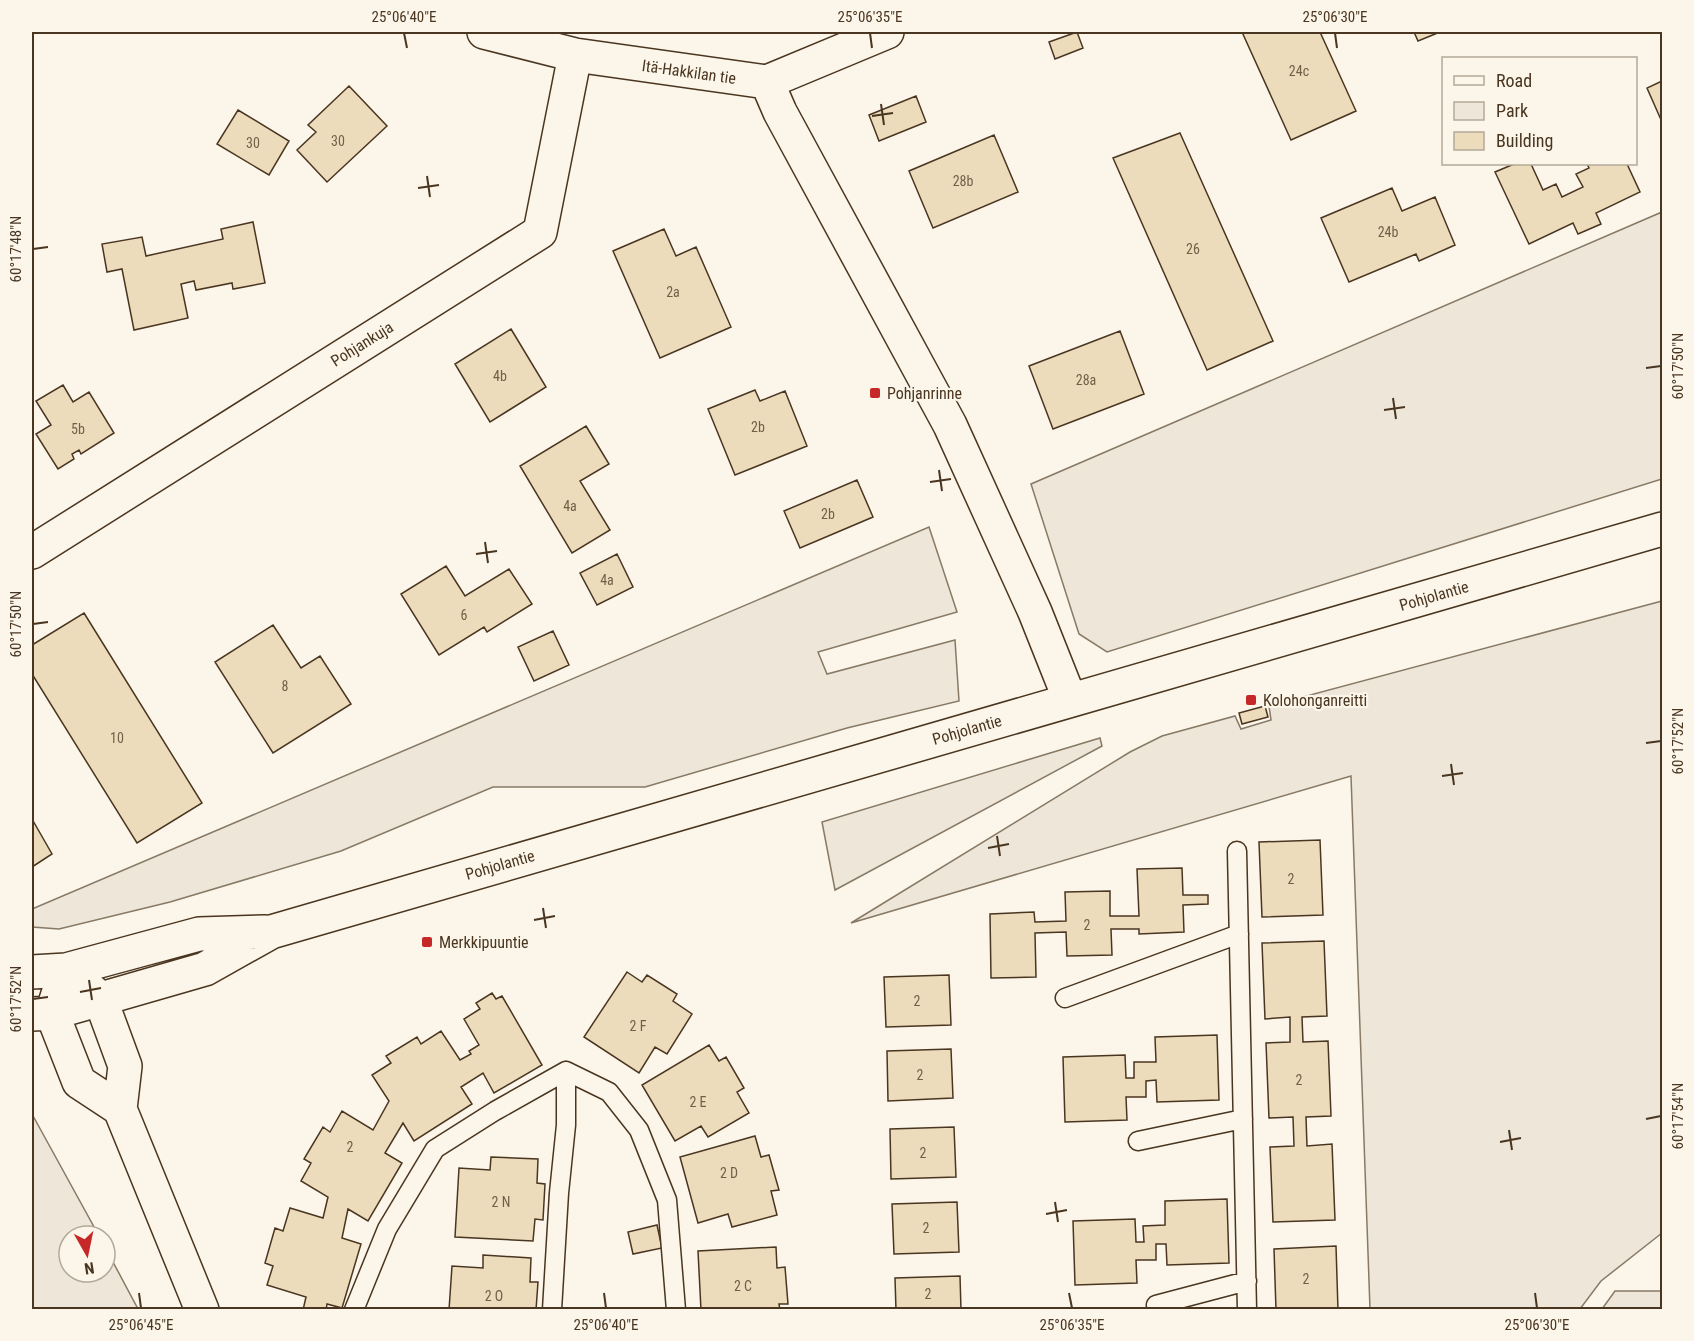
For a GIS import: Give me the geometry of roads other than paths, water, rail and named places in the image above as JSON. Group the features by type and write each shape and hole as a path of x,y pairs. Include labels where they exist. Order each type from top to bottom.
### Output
{"street":[{"name":"Itä-Hakkilan tie","path":"484,32 575,55 767,82"},
{"path":"887,32 767,82 780,112 950,425 1035,612 1070,700"},
{"name":"Pohjankuja","path":"32,552 540,232 575,55"},
{"name":"Pohjolantie","path":"42,1013 205,969 271,932 1662,529"},
{"name":"Pohjolantie","path":"32,972 66,970 199,934 271,932"},
{"path":"120,1109 79,1082 42,1013 66,970 100,998 125,1066 120,1109 202,1310"}],"lane":[{"path":"1237,851 1247,1310"},
{"path":"1065,998 1239,934"},
{"path":"354,1310 387,1229 435,1149 495,1111 566,1071"},
{"path":"552,1310 558,1193 566,1125 566,1071"},
{"path":"566,1071 609,1092 639,1130 667,1200 676,1310"},
{"path":"1138,1141 1243,1119"},
{"path":"1156,1305 1246,1281"}],"place":[{"name":"Pohjanrinne","path":"875,393"},
{"name":"Kolohonganreitti","path":"1251,700"},
{"name":"Merkkipuuntie","path":"427,942"}]}
